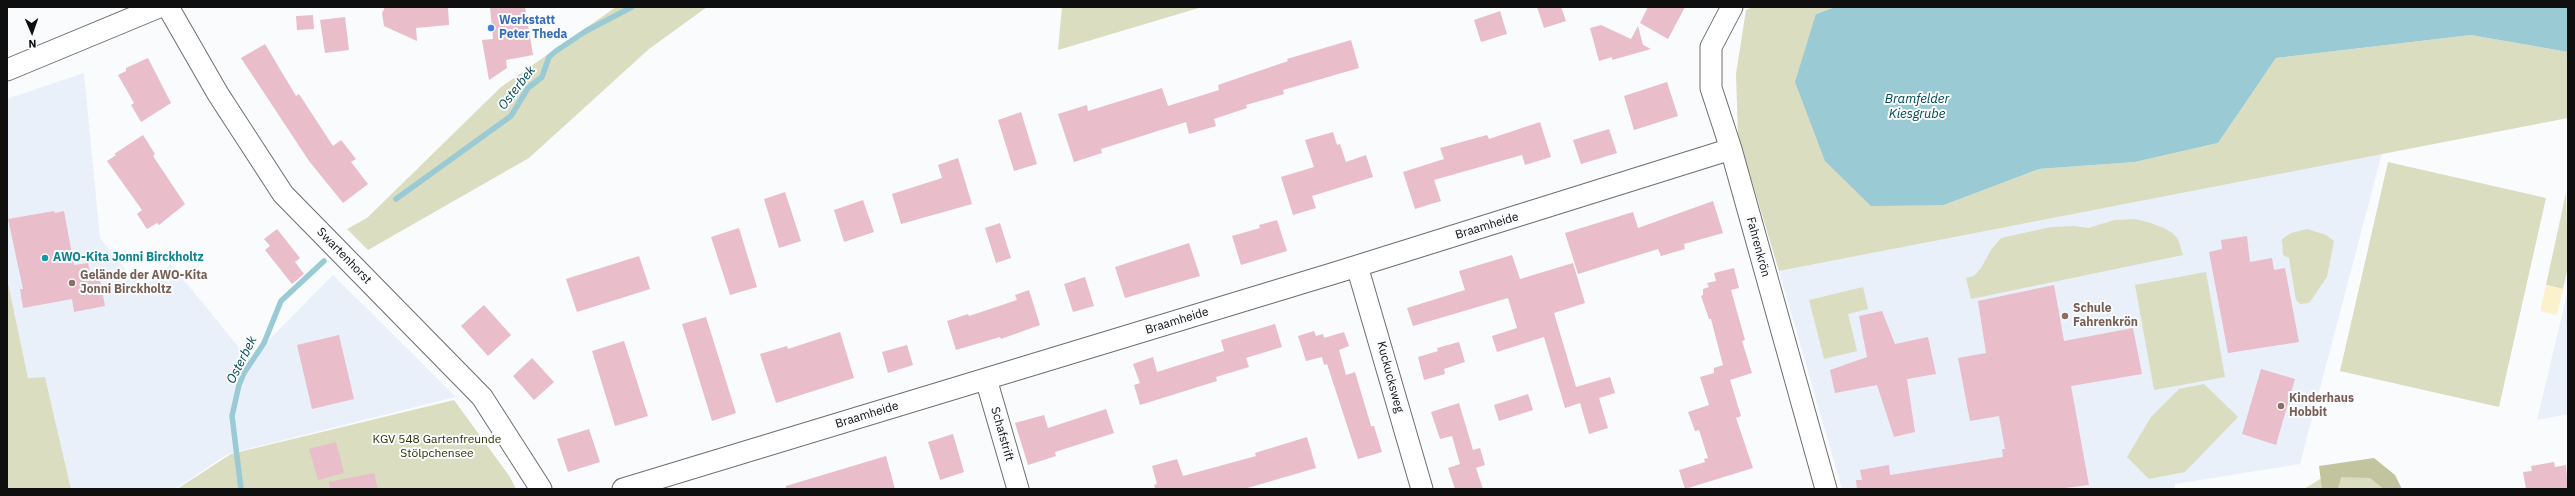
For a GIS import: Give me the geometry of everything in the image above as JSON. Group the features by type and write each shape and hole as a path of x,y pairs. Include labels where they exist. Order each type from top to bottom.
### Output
{"street":[{"path":"7,70 159,7"},
{"name":"Swartenhorst","path":"168,7 218,94 283,194 482,398 541,489"},
{"name":"Fahrenkrön","path":"1732,7 1711,47 1711,88 1731,149 1826,489"},
{"name":"Braamheide","path":"623,489 1357,266 1731,149"},
{"name":"Kuckucksweg","path":"1357,266 1422,489"},
{"name":"Schafstrift","path":"986,379 1018,489"}],"shaded area":[{"name":"Gelände der AWO-Kita Jonni Birckholtz","path":"84,73 100,238 141,289 171,264 249,360 333,275 456,397 228,454 175,489 71,489 45,377 28,379 7,278 7,99"},
{"name":"Schule Fahrenkrön","path":"2382,153 2300,464 2175,484 2175,489 1842,489 1779,271"},
{"path":"2568,290 2568,414 2537,420"}],"green space":[{"path":"616,7 707,7 649,49 529,158 368,250 347,229 367,218 501,87"},
{"path":"1062,7 1202,7 1058,50"},
{"path":"1753,7 1835,7 1816,14 1944,205 2039,169 2135,162 2218,143 2276,58 2471,35 2568,52 2568,118 1779,271 1738,135 1736,74 1746,10"},
{"path":"2388,162 2546,198 2499,407 2340,371"},
{"path":"2566,193 2568,267 2563,289 2546,285"},
{"path":"2134,219 2164,228 2175,235 2178,239 2183,255 1971,299 1966,278 1974,276 1981,268 1991,250 2001,238 2051,227 2074,226 2088,228 2115,220"},
{"path":"2307,229 2326,235 2334,241 2327,277 2309,303 2300,304 2296,300 2289,258 2283,255 2282,239 2291,233"},
{"path":"2206,272 2225,377 2154,390 2135,285"},
{"path":"7,278 28,378 45,377 71,489 7,489"},
{"path":"1863,287 1868,309 1848,314 1857,351 1824,359 1809,300"},
{"path":"2204,384 2238,417 2185,472 2149,479 2127,457 2151,417 2179,389"},
{"name":"KGV 548 Gartenfreunde Stölpchensee","path":"454,400 510,477 516,489 177,489 231,454"},
{"path":"2374,458 2395,475 2402,489 2384,489 2370,478 2341,477 2338,489 2322,489 2319,466"},
{"path":"2341,466 2377,472 2386,489 2304,489"}],"sand":[{"path":"2546,285 2563,289 2557,315 2540,311"}],"water":[{"name":"Bramfelder Kiesgrube","path":"1835,7 2568,7 2568,52 2471,35 2276,58 2218,143 2135,162 2039,169 1944,205 1871,206 1825,161 1795,82 1816,14"}],"building":[{"path":"385,7 448,7 449,25 416,28 417,41 384,26 382,13"},
{"path":"490,7 525,7 533,55 506,60 507,68 489,80 482,40 493,39"},
{"path":"1537,7 1561,7 1566,21 1544,28"},
{"path":"1648,7 1685,7 1668,39 1640,23"},
{"path":"1500,11 1507,34 1481,42 1474,20"},
{"path":"313,15 314,29 297,30 296,16"},
{"path":"345,17 349,50 325,53 320,20"},
{"path":"1601,25 1631,39 1638,26 1643,45 1651,49 1612,60 1612,57 1599,61 1590,28"},
{"path":"1351,40 1359,68 1283,90 1284,94 1246,105 1247,108 1214,119 1216,126 1189,134 1186,122 1101,149 1102,153 1074,162 1058,114 1087,105 1088,111 1162,88 1168,106 1219,90 1218,85 1288,61 1287,59"},
{"path":"265,44 296,96 299,94 333,146 341,140 356,159 351,162 368,184 343,203 309,161 241,58"},
{"path":"148,58 171,103 141,122 131,105 134,103 118,75 126,71 126,68"},
{"path":"1667,82 1678,116 1634,130 1624,96"},
{"path":"1021,112 1037,164 1014,171 998,120"},
{"path":"1540,122 1551,157 1525,165 1522,155 1434,180 1441,201 1415,209 1403,172 1444,159 1440,148 1487,135 1489,139"},
{"path":"1609,129 1617,153 1581,164 1573,140"},
{"path":"1333,132 1337,145 1340,144 1346,162 1366,155 1373,177 1312,196 1316,208 1293,215 1281,177 1314,167 1305,140"},
{"path":"143,135 155,154 153,156 185,204 159,225 157,223 147,229 137,214 142,210 107,161 116,155 114,154"},
{"path":"958,158 972,204 901,224 892,194 942,178 938,165"},
{"path":"785,192 801,241 779,248 764,199"},
{"path":"863,200 874,232 844,242 834,210"},
{"path":"1713,201 1723,233 1684,244 1685,249 1661,256 1658,249 1578,274 1565,233 1633,212 1638,228"},
{"name":"AWO-Kita Jonni Birckholtz","path":"54,211 55,213 64,211 74,265 88,263 90,271 98,269 105,306 74,312 72,299 23,308 20,289 23,289 8,219"},
{"path":"1277,220 1287,251 1241,265 1232,236 1260,228 1259,225"},
{"path":"1000,223 1011,258 996,263 985,228"},
{"path":"739,228 757,287 730,295 711,237"},
{"path":"277,229 300,258 295,262 304,274 292,284 265,250 270,246 264,239"},
{"path":"2247,236 2250,262 2272,258 2274,270 2285,268 2299,342 2228,353 2209,252 2222,249 2221,240"},
{"path":"1189,243 1200,276 1125,298 1115,267"},
{"path":"1512,255 1520,279 1573,263 1585,303 1554,313 1576,387 1610,377 1615,393 1599,398 1608,428 1589,434 1580,403 1565,408 1544,337 1497,352 1492,336 1517,328 1508,298 1413,326 1407,308 1465,290 1459,271"},
{"path":"639,256 650,289 577,312 566,279"},
{"path":"1734,268 1739,288 1731,290 1745,340 1742,341 1752,373 1730,380 1741,416 1736,418 1753,468 1685,489 1679,470 1705,462 1704,459 1708,458 1699,430 1695,431 1688,412 1709,405 1700,377 1714,373 1714,368 1723,365 1711,319 1709,319 1701,296 1703,295 1703,289 1709,287 1707,283 1716,281 1714,273"},
{"path":"1085,277 1094,306 1073,312 1064,284"},
{"path":"2054,285 2064,341 2133,328 2142,374 2071,386 2089,485 2057,489 1857,489 1856,480 1862,480 1860,470 1889,465 1890,475 2003,457 2002,449 2005,449 1999,416 1970,421 1958,358 1986,353 1978,301"},
{"path":"1029,290 1040,325 1001,339 1000,337 956,350 947,321 968,314 969,316 1017,300 1015,295"},
{"path":"484,305 511,335 488,356 461,326"},
{"path":"1882,311 1895,344 1928,337 1936,374 1907,379 1915,432 1894,437 1877,385 1835,393 1830,370 1867,357 1859,316"},
{"path":"706,317 736,413 712,421 682,324"},
{"path":"1275,324 1282,347 1246,358 1249,367 1216,377 1217,381 1140,405 1134,385 1140,383 1133,364 1153,357 1157,372 1224,351 1221,340"},
{"path":"1314,331 1316,336 1323,334 1324,338 1344,332 1349,346 1339,350 1346,375 1355,372 1371,426 1374,426 1382,452 1358,459 1327,364 1324,365 1322,357 1306,361 1298,336"},
{"path":"840,332 854,378 776,403 760,354 787,346 788,349"},
{"path":"339,335 354,399 312,409 297,345"},
{"path":"624,341 648,416 615,426 592,351"},
{"path":"1459,342 1465,362 1444,369 1445,374 1424,380 1418,357 1438,351 1437,348"},
{"path":"907,345 913,365 888,373 882,352"},
{"path":"532,358 554,382 534,400 513,376"},
{"path":"2261,369 2295,379 2276,445 2242,434"},
{"path":"1528,394 1533,410 1499,421 1494,405"},
{"path":"1459,403 1473,450 1480,448 1485,465 1476,468 1483,489 1455,489 1448,468 1460,464 1452,436 1440,439 1431,412"},
{"path":"1106,409 1114,433 1055,452 1056,456 1028,465 1015,423 1044,415 1048,428"},
{"path":"589,429 600,462 568,472 557,439"},
{"path":"953,434 964,472 940,480 928,442"},
{"path":"1307,437 1316,468 1244,489 1155,489 1154,485 1157,484 1152,466 1177,459 1183,476 1256,456 1255,453"},
{"path":"336,442 344,473 318,480 309,449"},
{"path":"886,456 895,489 786,489 786,486"},
{"path":"2554,462 2555,467 2566,465 2568,489 2526,489 2523,472 2532,471 2531,466"},
{"path":"374,473 378,489 330,489 329,482"}],"waterway":[{"name":"Osterbek","path":"396,199 511,116 528,88 542,77 549,57 556,51 586,31 632,7"},
{"name":"Osterbek","path":"241,489 232,416 239,385 244,373 264,343 281,301 324,261"}],"place":[{"name":"Werkstatt Peter Theda","path":"491,28"},
{"name":"AWO-Kita Jonni Birckholtz","path":"45,258"},
{"name":"Gelände der AWO-Kita Jonni Birckholtz","path":"72,283"},
{"name":"Schule Fahrenkrön","path":"2065,316"},
{"name":"Kinderhaus Hobbit","path":"2281,406"}]}
